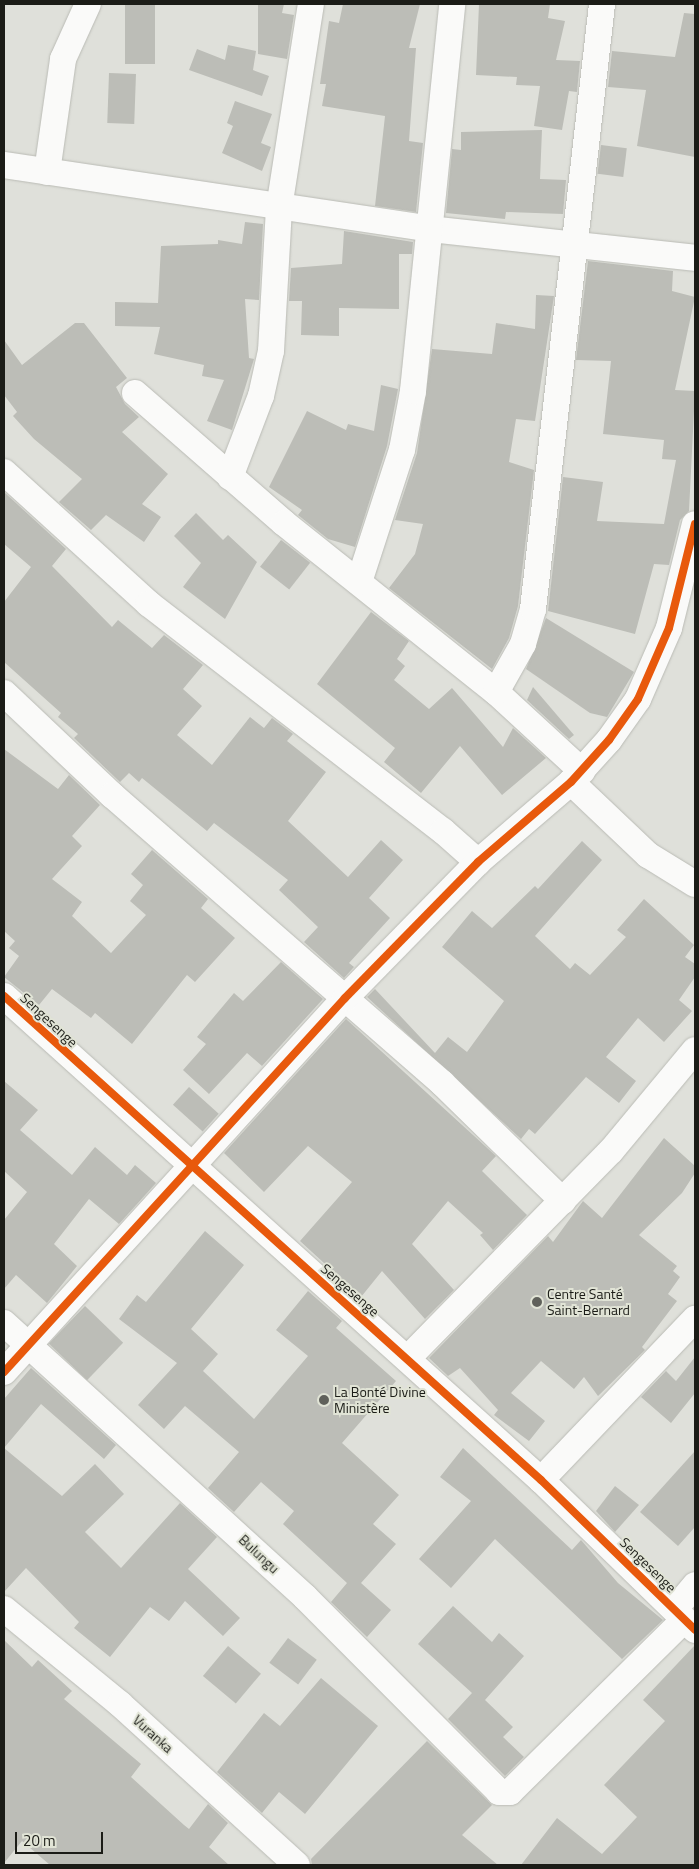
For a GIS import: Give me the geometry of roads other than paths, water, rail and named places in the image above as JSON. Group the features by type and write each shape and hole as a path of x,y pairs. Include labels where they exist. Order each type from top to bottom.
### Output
{"street":[{"path":"47,172 63,59 88,4"},
{"path":"230,477 261,396 271,351 279,208 311,4"},
{"path":"359,582 402,450 430,229 438,107 452,4"},
{"path":"496,692 523,644 533,609 602,4"},
{"path":"4,165 279,208 430,229 695,258"},
{"path":"135,393 230,477 496,692 577,776 648,854 695,884"},
{"path":"4,472 156,610 443,831 478,862"},
{"path":"4,1372 345,998 478,862 577,776 638,699 669,628 695,524"},
{"path":"4,694 112,795 345,998 510,1146 563,1201"},
{"name":"Sengesenge","path":"4,996 190,1167 408,1358 541,1480 685,1620"},
{"path":"408,1358 563,1201 695,1050"},
{"path":"541,1480 695,1319"},
{"name":"Bulungu","path":"4,1323 305,1596 504,1794 685,1620"},
{"path":"685,1620 695,1586"},
{"name":"Vuranka","path":"4,1609 120,1704 296,1865"}],"place":[{"name":"Centre Santé Saint-Bernard","path":"537,1302"},
{"name":"La Bonté Divine Ministère","path":"324,1400"}]}
